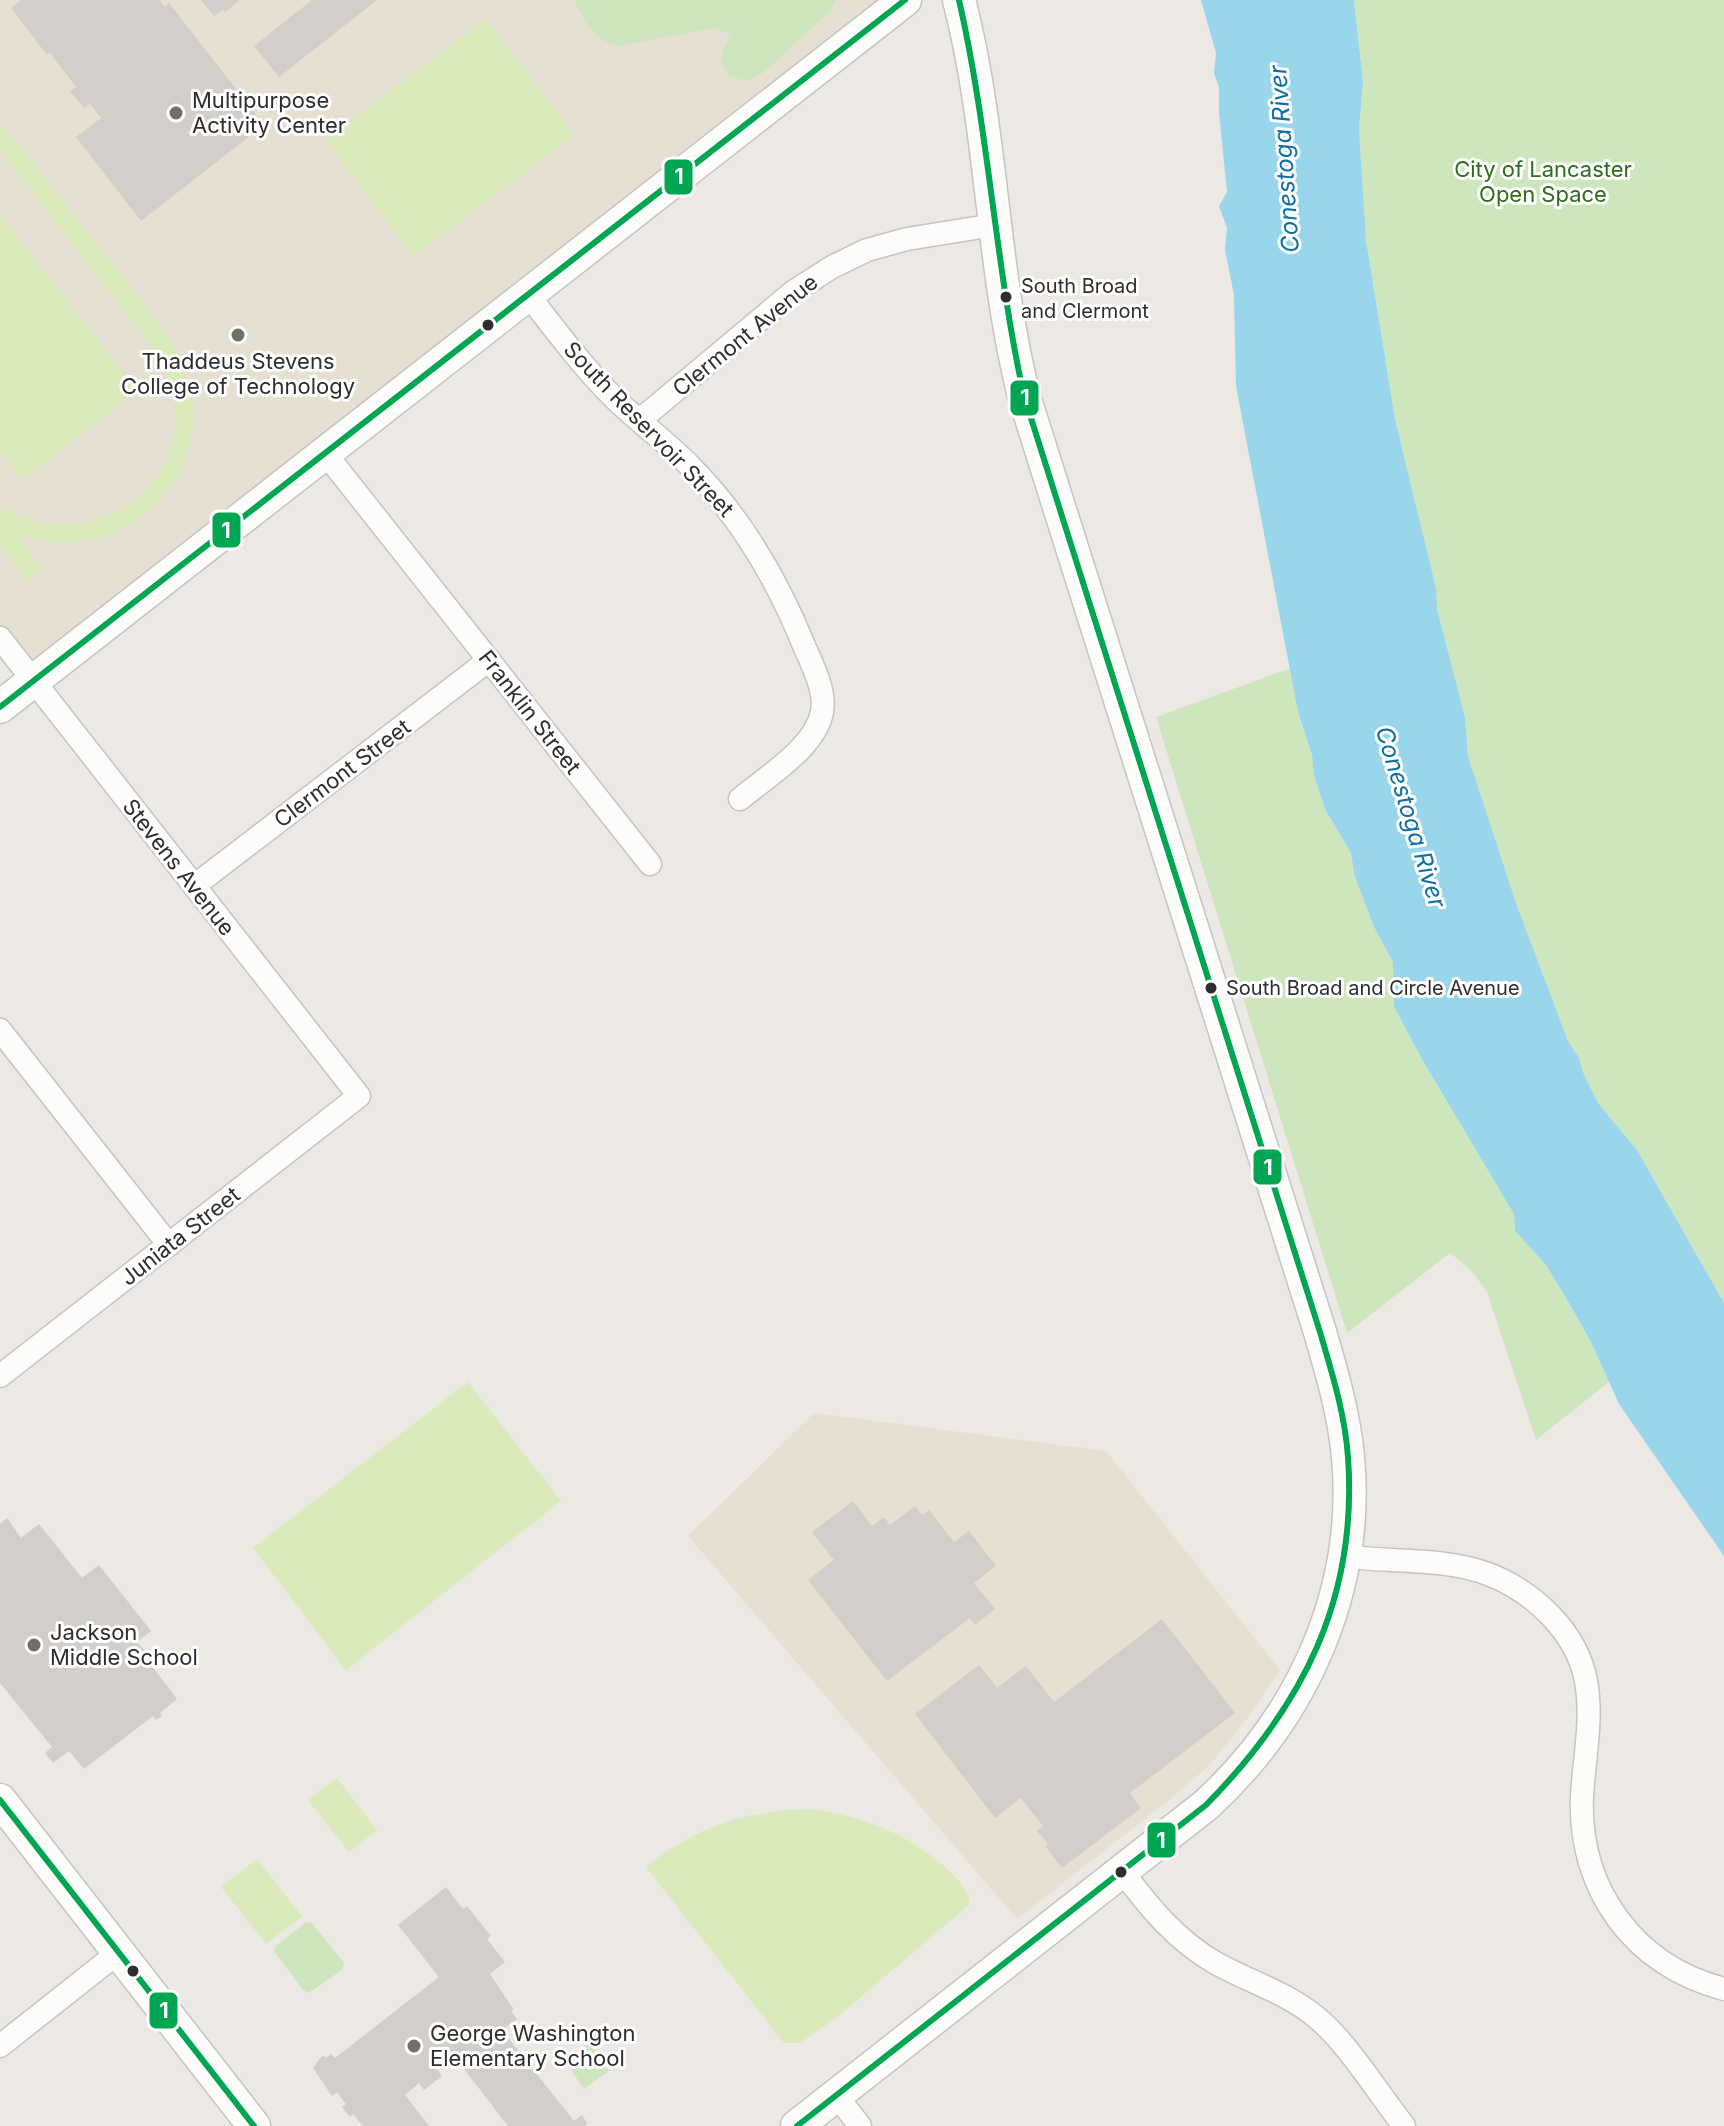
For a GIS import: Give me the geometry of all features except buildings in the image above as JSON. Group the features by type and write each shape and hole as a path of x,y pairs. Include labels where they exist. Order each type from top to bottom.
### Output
{"main road":[{"path":"0,707 905,0"},
{"path":"797,2126 1123,1872 1217,1796 1248,1763 1291,1704 1320,1645 1335,1601 1344,1556 1350,1497 1348,1456 1333,1377 1034,434 1008,330 981,110 959,0"},
{"path":"0,1800 254,2126"}],"street":[{"name":"Clermont Avenue","path":"640,420 793,292 832,267 867,250 907,239 994,225"},
{"name":"South Reservoir Street","path":"529,296 582,363 616,399 693,469 720,500 766,564 786,602 820,691 823,709 809,741 740,799"},
{"name":"Franklin Street","path":"325,453 650,864"},
{"name":"Stevens Avenue","path":"0,638 359,1096"},
{"name":"Clermont Street","path":"194,886 489,660"},
{"path":"0,1030 169,1245"},
{"name":"Juniata Street","path":"0,1376 359,1096"},
{"path":"1344,1556 1456,1566 1487,1574 1535,1600 1554,1620 1575,1652 1586,1682 1588,1725 1582,1820 1592,1871 1607,1904 1623,1927 1674,1970 1724,1989"},
{"path":"1123,1872 1158,1915 1189,1944 1215,1963 1294,2001 1324,2024 1404,2126"},
{"path":"0,2046 119,1952"},
{"path":"836,2095 860,2126"}],"shaded area":[{"name":"Thaddeus Stevens College of Technology","path":"0,0 905,0 33,681 0,638"},
{"path":"814,1413 1106,1451 1280,1670 1249,1716 1209,1766 1017,1919 688,1536"}],"green space":[{"path":"574,0 836,0 831,10 763,73 747,81 728,76 720,58 730,35 715,28 618,46 596,35"},
{"name":"City of Lancaster Open Space","path":"1354,0 1724,0 1724,1303 1637,1150 1598,1103 1579,1058 1568,1041 1517,906 1468,756 1465,717 1437,609 1436,588 1395,419 1366,240 1359,129 1363,81"},
{"path":"486,19 574,135 413,256 325,140"},
{"path":"0,125 17,142 157,321 183,367 191,391 193,417 189,445 174,482 148,512 133,523 85,541 51,542 16,535 41,569 27,580 0,545 0,506 29,519 59,524 88,522 116,512 140,496 159,474 171,446 176,407 162,360 0,151"},
{"path":"0,215 137,391 23,480 0,451"},
{"path":"1291,668 1298,712 1326,811 1351,853 1354,874 1374,927 1393,962 1394,1007 1514,1214 1515,1231 1546,1265 1591,1342 1609,1382 1536,1440 1487,1292 1471,1270 1450,1253 1347,1333 1156,717"},
{"path":"468,1382 561,1501 346,1670 253,1548"},
{"path":"337,1778 377,1830 349,1852 308,1800"},
{"path":"810,1809 866,1822 916,1845 958,1880 970,1904 836,2018 800,2043 784,2043 646,1867 684,1841 723,1823 765,1813"},
{"path":"257,1859 302,1916 266,1944 221,1887"},
{"path":"311,1922 344,1963 343,1969 309,1993 303,1990 274,1951 305,1923"},
{"path":"589,2043 609,2071 584,2089 564,2060"}],"water":[{"name":"Conestoga River","path":"1201,0 1354,0 1363,81 1359,129 1366,240 1395,419 1436,588 1437,609 1465,717 1468,756 1517,906 1568,1041 1579,1058 1598,1103 1637,1150 1724,1303 1724,1556 1619,1404 1591,1342 1546,1265 1515,1231 1514,1214 1394,1007 1393,962 1374,927 1354,874 1351,853 1326,811 1314,776 1312,755 1298,712 1236,386 1234,295 1225,250 1227,228 1219,206 1227,192 1219,88 1214,73 1216,53"}],"transit line":[{"name":"1","path":"0,707 905,0"},
{"name":"1","path":"797,2126 1206,1805 1240,1767 1271,1729 1317,1647 1333,1603 1344,1557 1349,1508 1344,1425 1325,1347 1024,396 1006,297 978,99 959,0"},
{"name":"1","path":"0,1800 254,2126"}],"place":[{"name":"Multipurpose Activity Center","path":"176,113"},
{"name":"South Broad and Clermont","path":"1006,297"},
{"name":"Thaddeus Stevens College of Technology","path":"238,335"},
{"name":"South Broad and Circle Avenue","path":"1211,988"},
{"name":"Jackson Middle School","path":"34,1645"},
{"name":"George Washington Elementary School","path":"414,2046"}]}
